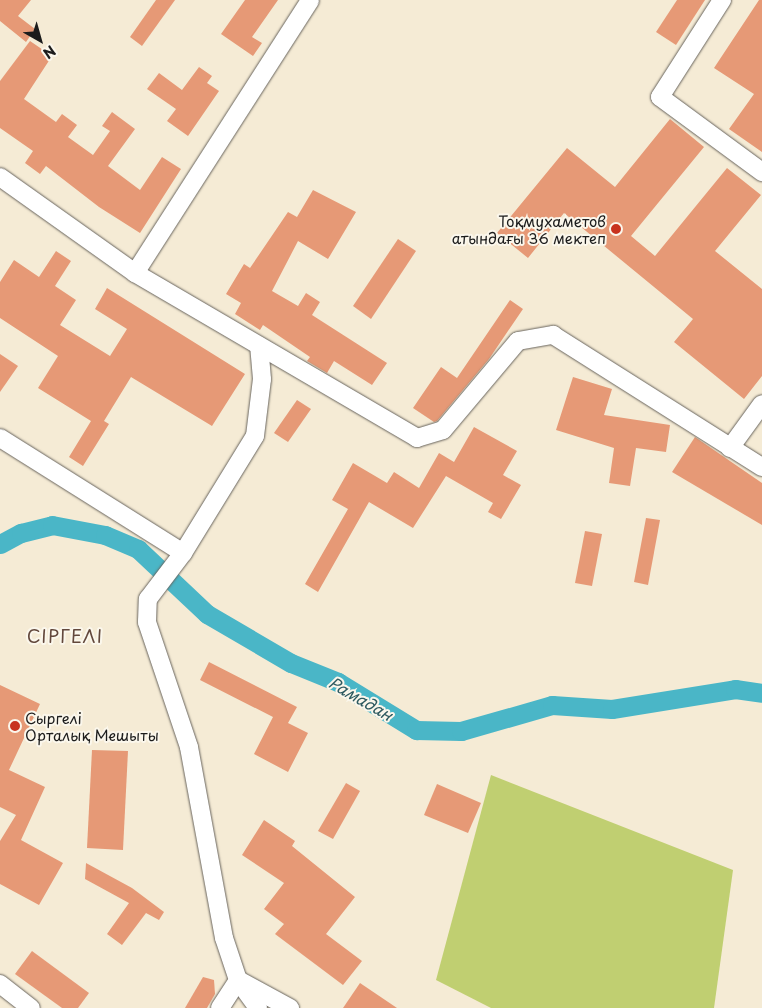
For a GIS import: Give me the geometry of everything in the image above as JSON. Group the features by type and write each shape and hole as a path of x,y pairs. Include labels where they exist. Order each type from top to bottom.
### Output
{"street":[{"path":"135,273 310,0"},
{"path":"722,0 660,97 762,172"},
{"path":"0,177 135,273 417,438 443,430 518,341 553,335 762,467"},
{"path":"258,1008 238,980 224,938 188,748 147,622 148,599 183,552 255,436 262,379 260,346"},
{"path":"730,448 762,404"},
{"path":"0,438 183,552"},
{"path":"220,1008 238,980"},
{"path":"238,980 290,1008"},
{"path":"0,984 31,1008"}],"green space":[{"path":"491,775 733,870 714,1008 491,1008 436,980"}],"building":[{"path":"0,0 31,0 18,16 35,29 26,42 0,21"},
{"path":"156,0 175,0 142,46 130,37"},
{"path":"245,0 278,0 252,37 262,43 253,56 221,34"},
{"path":"677,0 705,0 676,45 656,32"},
{"path":"759,0 762,0 762,152 729,129 754,94 714,68"},
{"path":"30,41 52,56 24,99 56,122 62,114 77,125 68,137 93,155 110,131 102,126 112,112 135,129 108,166 140,190 162,157 181,169 140,233 99,207 46,166 40,174 25,163 33,151 0,128 0,81"},
{"path":"199,67 212,76 207,83 219,91 188,136 167,121 176,109 147,89 159,73 182,90"},
{"path":"670,119 704,147 631,236 655,256 727,168 761,195 715,251 762,289 762,376 744,399 674,342 693,319 564,213 528,258 497,233 567,148 615,187"},
{"path":"313,190 356,212 328,259 298,241 272,291 298,306 306,293 320,302 312,315 387,363 372,385 334,361 327,373 307,361 310,357 263,325 260,330 235,314 241,303 226,294 244,264 250,268 288,212 297,217"},
{"path":"398,239 416,251 371,319 353,306"},
{"path":"56,251 71,261 55,286 76,300 60,325 110,356 127,329 95,309 107,288 245,374 212,426 131,377 104,421 109,424 83,466 69,457 91,421 38,388 58,356 0,318 0,282 14,260 39,277"},
{"path":"510,300 523,309 489,359 437,421 434,422 413,408 441,367 457,378"},
{"path":"0,354 18,366 0,392"},
{"path":"573,377 612,389 604,415 670,425 666,452 636,448 630,486 609,483 614,448 556,430"},
{"path":"297,400 311,409 288,442 274,433"},
{"path":"474,427 517,451 503,475 521,485 501,519 488,512 493,503 446,476 413,528 369,502 318,592 305,584 348,509 332,500 353,463 387,483 394,472 419,488 439,453 454,462"},
{"path":"695,437 762,483 762,525 672,472"},
{"path":"646,518 660,520 648,585 634,582"},
{"path":"585,531 602,534 592,586 575,583"},
{"path":"209,662 297,707 288,723 308,733 288,772 254,754 273,717 200,680"},
{"path":"0,685 40,704 9,770 45,787 21,840 63,863 39,905 0,884 0,841 16,815 0,807"},
{"path":"92,750 128,751 123,850 87,848"},
{"path":"346,783 360,791 333,839 318,831"},
{"path":"437,784 481,803 468,833 424,815"},
{"path":"264,820 295,841 292,846 355,897 326,934 362,961 343,985 275,934 284,924 264,909 284,883 242,855"},
{"path":"86,863 132,888 164,912 159,920 146,913 122,945 107,934 129,903 85,879"},
{"path":"32,951 89,993 78,1008 62,1008 15,974"},
{"path":"203,977 214,980 215,994 207,1008 185,1008"},
{"path":"360,983 397,1008 343,1008"}],"waterway":[{"name":"Рамадан","path":"0,544 21,533 52,525 105,535 138,549 207,614 291,663 338,682 416,730 461,731 552,705 612,709 735,689 762,693"}],"place":[{"name":"Тоқмухаметов атындағы 36 мектеп","path":"616,229"},
{"name":"Сыргелі Орталық Мешыты","path":"15,726"}],"district":[{"name":"СІРГЕЛІ","path":"65,636"}]}
